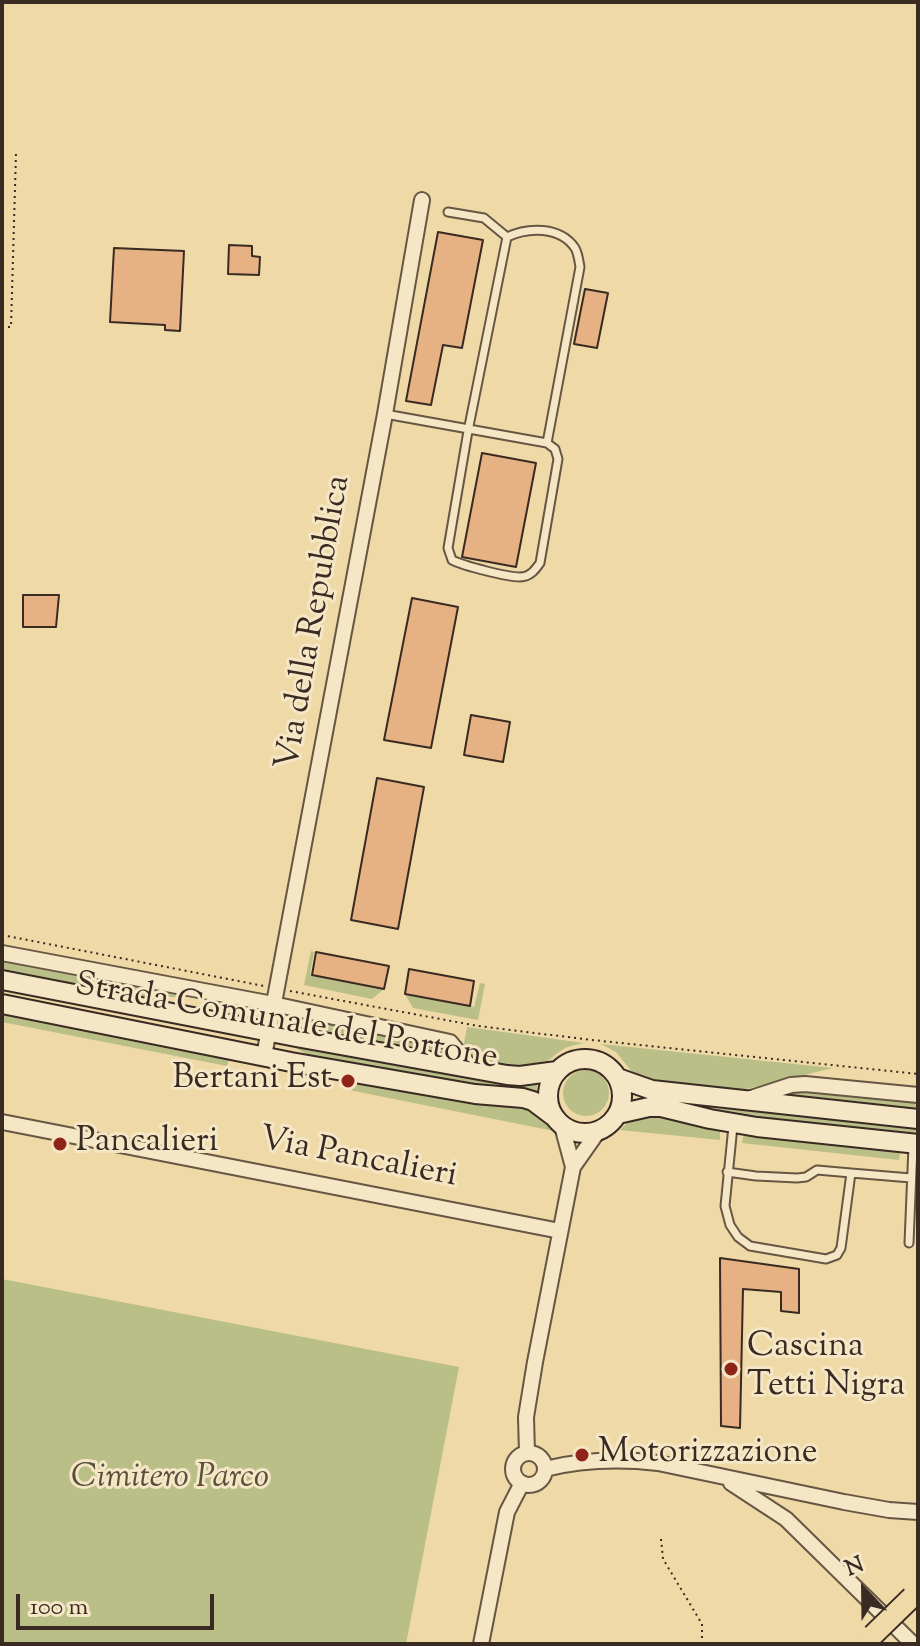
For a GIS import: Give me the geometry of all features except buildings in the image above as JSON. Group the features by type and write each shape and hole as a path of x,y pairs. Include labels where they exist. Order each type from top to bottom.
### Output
{"main road":[{"path":"873,1635 912,1597"}],"street":[{"name":"Via della Repubblica","path":"264,1056 385,414 422,200"},
{"name":"Strada Comunale del Portone","path":"2,953 274,996 450,1042 472,1069"},
{"name":"Strada Comunale del Portone","path":"2,980 472,1069 520,1076 557,1071"},
{"name":"Strada Comunale del Portone","path":"2,1004 264,1056 475,1094 523,1098 533,1101 558,1121"},
{"path":"558,1121 587,1133 612,1122 618,1114 622,1098 618,1078 607,1065 595,1060 577,1059 557,1071 550,1083 547,1098 573,1167"},
{"path":"618,1078 652,1090 918,1119"},
{"path":"744,1100 776,1089 805,1084 918,1095"},
{"path":"618,1114 638,1108 661,1107 733,1124 916,1144"},
{"name":"Via Pancalieri","path":"2,1122 560,1231"},
{"path":"527,1453 526,1417 573,1167 599,1130"},
{"path":"527,1453 540,1457 545,1469 540,1480 534,1484 522,1483 516,1478 513,1468 518,1457 527,1453"},
{"path":"545,1469 632,1460 874,1508 918,1512"},
{"path":"721,1476 786,1519 913,1644"},
{"path":"481,1644 507,1512 522,1483"}],"lane":[{"path":"448,212 484,218 507,237"},
{"path":"507,237 521,230 539,229 562,236 576,249 580,267 547,443"},
{"path":"385,414 468,431 547,443 555,449 558,459 540,563 534,573 522,577 462,565 452,560 448,548 468,431 507,237"},
{"path":"733,1124 725,1206 730,1225 738,1237 750,1246 826,1259 837,1255 841,1248 851,1173"},
{"path":"909,1243 911,1178 916,1144"},
{"path":"727,1172 797,1178 806,1177 817,1170 911,1178"}],"path":[{"path":"2,327 11,327 16,153"},
{"path":"2,935 274,996 592,1040 918,1074"},
{"path":"661,1539 663,1559 702,1624 702,1644"}],"green space":[{"path":"311,951 314,952 310,974 384,989 372,999 304,985"},
{"path":"2,959 178,994 177,997 137,997 2,970"},
{"path":"480,983 485,984 478,1020 413,1008 405,994 474,1007"},
{"path":"2,1011 230,1055 227,1066 2,1022"},
{"path":"303,1017 441,1044 457,1059 301,1028"},
{"path":"467,1027 584,1043 565,1048 536,1067 502,1067 478,1063 463,1048"},
{"path":"298,1043 537,1082 537,1095 476,1088 309,1055 297,1049"},
{"path":"601,1044 833,1068 738,1091 649,1082 633,1073 616,1052"},
{"path":"586,1070 603,1076 609,1093 603,1110 586,1116 569,1110 563,1093 569,1076"},
{"path":"352,1078 523,1106 539,1115 554,1131 349,1090"},
{"path":"803,1087 918,1100 918,1111 775,1095"},
{"path":"681,1102 918,1126 918,1136 739,1118 681,1105"},
{"path":"657,1114 720,1130 720,1140 620,1130 631,1119"},
{"path":"748,1133 897,1151 900,1154 899,1160 742,1143"},
{"name":"Cimitero Parco","path":"2,1279 459,1367 406,1644 2,1644"}],"place":[{"name":"Bertani Est","path":"348,1081"},
{"name":"Pancalieri","path":"60,1144"},
{"name":"Cascina Tetti Nigra","path":"731,1369"},
{"name":"Motorizzazione","path":"582,1455"}]}
